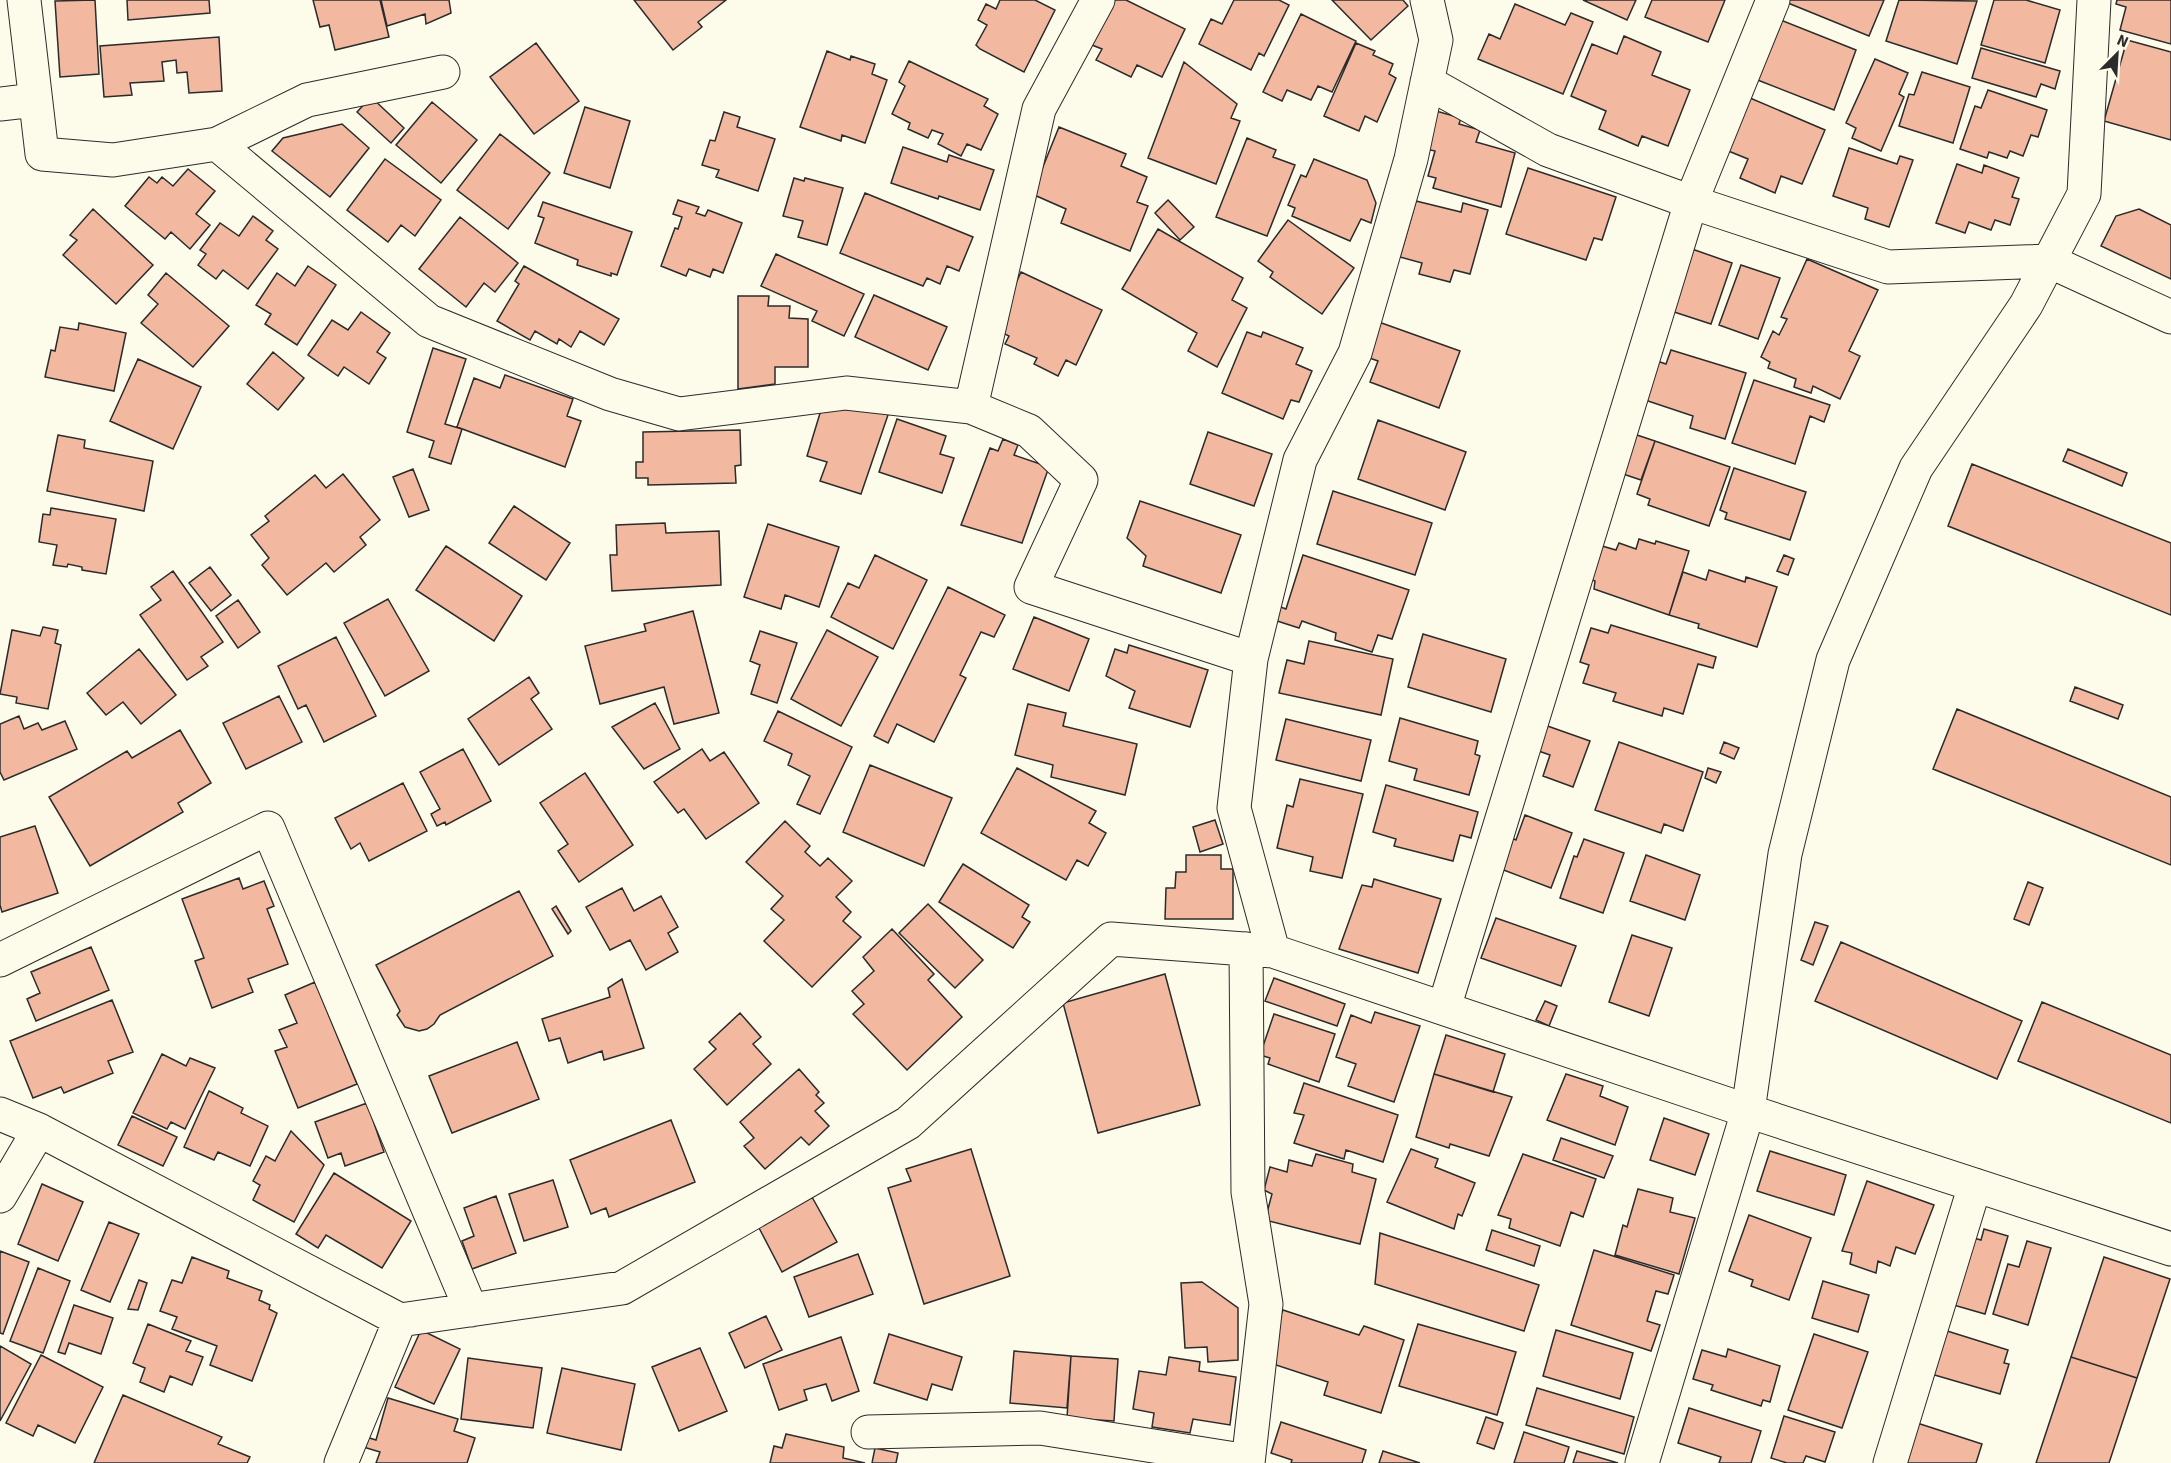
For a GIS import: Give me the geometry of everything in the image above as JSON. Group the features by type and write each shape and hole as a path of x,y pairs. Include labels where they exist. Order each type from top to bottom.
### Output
{"street":[{"path":"24,0 42,154 113,160 217,144 307,100 443,72"},
{"path":"971,407 1039,109 1098,0"},
{"path":"868,1432 1040,1428 1248,1462 1266,1305 1248,1192 1259,950 1234,808 1251,659 1300,460 1355,353 1410,159 1436,40 1427,0"},
{"path":"1444,1008 1690,202 1773,0"},
{"path":"1642,1463 1748,1111 1785,854 1833,660 1916,468 2026,304 2084,194 2093,0"},
{"path":"1427,82 1548,150 1690,202 1888,267 2049,261 2171,317"},
{"path":"0,104 35,100"},
{"path":"217,144 429,321 610,394 679,414 846,393 971,407 1029,431 1081,480 1031,587 1251,659"},
{"path":"0,960 268,828 471,1310"},
{"path":"0,1114 39,1130 400,1320 622,1288 908,1123 1111,939 1259,950 1444,1008 1748,1111 2171,1249"},
{"path":"0,1196 39,1130"},
{"path":"1890,1463 1975,1185"},
{"path":"341,1463 400,1320"}],"building":[{"path":"95,0 99,74 60,77 55,1"},
{"path":"127,0 209,0 210,13 128,20"},
{"path":"313,0 380,0 389,37 335,50 329,25 320,27"},
{"path":"381,0 449,0 451,13 426,24 425,14 387,26"},
{"path":"634,0 726,0 698,22 702,27 673,50"},
{"path":"1000,0 1035,0 1055,10 1024,72 976,45 987,25 978,20 986,4 996,9"},
{"path":"1113,0 1126,0 1185,29 1162,77 1137,65 1131,77 1096,60 1102,49 1092,45"},
{"path":"1234,0 1279,0 1289,5 1264,56 1259,53 1251,70 1199,44 1211,19 1222,24"},
{"path":"1332,0 1403,0 1408,6 1371,40"},
{"path":"1583,0 1636,0 1627,20"},
{"path":"1652,0 1725,0 1708,42 1645,17"},
{"path":"1789,0 1884,0 1869,36 1788,3"},
{"path":"1899,0 1977,1 1957,64 1886,41"},
{"path":"1994,0 2026,0 2060,10 2045,63 1981,45"},
{"path":"2117,0 2171,0 2171,44 2120,30 2126,7 2116,4"},
{"path":"1515,4 1565,25 1571,13 1593,22 1563,94 1478,59 1489,34 1500,39"},
{"path":"1301,14 1356,41 1332,92 1318,86 1311,100 1287,90 1282,101 1263,92"},
{"path":"1778,19 1856,50 1834,110 1755,79"},
{"path":"1624,36 1661,52 1652,75 1690,90 1668,146 1642,136 1638,146 1599,129 1606,111 1571,96 1592,44 1617,54"},
{"path":"219,37 222,91 189,93 187,72 177,73 176,60 162,62 164,81 130,83 132,95 104,97 100,46"},
{"path":"2127,40 2171,52 2171,140 2104,121"},
{"path":"536,43 579,101 534,134 490,77"},
{"path":"1356,43 1375,51 1373,55 1393,64 1389,74 1396,78 1377,122 1365,116 1359,131 1324,116"},
{"path":"1981,48 2060,71 2055,89 2041,84 2036,97 1972,78"},
{"path":"827,51 850,60 851,56 875,64 872,74 887,80 865,143 842,135 841,141 800,127"},
{"path":"1875,59 1908,73 1899,94 1904,97 1881,151 1852,138 1856,128 1846,123"},
{"path":"909,61 988,99 984,106 998,114 981,150 967,144 961,156 938,144 943,134 932,130 928,138 908,129 910,123 892,114 905,86 899,82"},
{"path":"1184,62 1237,104 1231,118 1240,121 1216,184 1148,158"},
{"path":"1922,72 1970,87 1953,143 1899,126 1909,94 1914,95"},
{"path":"1988,90 2047,110 2038,137 2031,135 2023,156 2010,151 2007,158 1989,152 1987,158 1960,149 1975,106 1981,108"},
{"path":"1743,95 1825,130 1802,184 1781,176 1775,193 1740,178 1748,159 1721,148"},
{"path":"371,97 404,128 391,143 357,112"},
{"path":"432,102 477,140 441,183 396,145"},
{"path":"585,107 630,121 610,188 564,173"},
{"path":"1436,111 1461,118 1459,124 1480,130 1476,142 1515,153 1501,207 1433,188 1436,178 1428,176 1435,151 1426,149"},
{"path":"724,112 740,117 737,127 775,139 758,191 716,177 719,170 702,165 710,140 715,141"},
{"path":"342,124 369,148 330,197 272,151 283,138"},
{"path":"1059,127 1126,154 1121,166 1147,177 1137,202 1148,206 1130,251 1061,223 1066,209 1032,194"},
{"path":"500,134 550,173 508,229 457,190"},
{"path":"1247,138 1276,150 1273,157 1295,165 1267,236 1216,217"},
{"path":"903,147 947,162 949,155 994,170 980,210 891,183"},
{"path":"1849,148 1897,164 1900,156 1913,160 1889,227 1865,219 1868,208 1833,196"},
{"path":"385,159 441,200 415,236 401,225 388,242 347,210"},
{"path":"1314,159 1367,180 1376,203 1371,223 1361,219 1350,241 1292,216 1295,208 1288,205 1301,175 1306,177"},
{"path":"1957,164 1982,173 1984,165 2019,178 2012,197 2019,199 2010,225 1995,220 1991,230 1969,222 1965,233 1936,223"},
{"path":"1528,168 1616,197 1602,240 1594,238 1586,260 1506,234"},
{"path":"188,169 215,191 196,214 210,225 190,249 171,232 165,239 125,206 149,177 157,183 162,177 173,186"},
{"path":"794,178 804,181 805,178 843,188 827,245 798,237 803,221 783,216"},
{"path":"865,193 973,237 959,271 947,266 940,284 927,278 923,286 840,253"},
{"path":"678,200 699,207 696,213 705,216 708,210 742,223 723,273 713,269 710,277 689,269 686,276 661,266 675,228 678,229 682,217 673,214"},
{"path":"1168,200 1194,227 1180,240 1155,213"},
{"path":"1416,201 1461,212 1463,203 1488,210 1470,274 1454,270 1450,282 1419,274 1422,263 1400,257"},
{"path":"543,202 632,232 617,275 611,273 611,276 577,265 578,260 535,243 544,218 538,216"},
{"path":"93,209 153,265 116,304 63,255 77,240 70,235"},
{"path":"2139,209 2171,225 2171,279 2101,246 2116,216"},
{"path":"253,216 273,231 266,240 278,249 248,289 223,270 216,279 198,265 206,254 200,250 220,223 239,236"},
{"path":"460,217 518,263 495,292 484,283 466,307 419,269"},
{"path":"1288,220 1354,268 1322,314 1270,277 1273,272 1258,261"},
{"path":"1158,229 1243,278 1232,300 1247,308 1217,367 1188,351 1197,333 1122,289"},
{"path":"1692,249 1732,263 1711,324 1671,311"},
{"path":"776,254 864,294 844,336 812,321 817,311 761,286"},
{"path":"1807,259 1878,290 1849,351 1860,356 1840,399 1813,386 1811,393 1794,387 1796,379 1768,368 1770,362 1761,357 1773,331 1779,335 1787,319 1781,317"},
{"path":"1741,265 1780,278 1758,339 1719,325"},
{"path":"308,266 336,285 297,345 265,324 271,314 256,305 277,273 295,286"},
{"path":"524,266 619,319 604,345 580,331 571,347 559,339 557,344 535,331 530,340 497,321 519,284 515,281"},
{"path":"1021,272 1102,310 1076,365 1066,360 1058,376 1034,364 1037,358 1005,344 1009,336 995,329"},
{"path":"166,273 229,326 193,367 141,323 158,304 148,295"},
{"path":"874,295 947,327 928,370 855,337"},
{"path":"738,296 769,296 768,306 790,306 789,318 808,319 808,367 775,367 775,384 738,389"},
{"path":"361,312 390,333 377,352 386,358 369,384 344,367 338,376 308,355 332,320 348,330"},
{"path":"1376,321 1460,351 1439,408 1370,382 1378,361 1364,356"},
{"path":"79,323 126,333 114,391 45,377 51,350 55,351 60,327 78,330"},
{"path":"1247,332 1261,337 1263,332 1303,348 1296,364 1312,371 1299,402 1291,400 1283,419 1222,393"},
{"path":"433,348 466,359 445,424 462,429 451,464 429,457 434,441 407,432"},
{"path":"1671,350 1746,373 1725,439 1690,428 1693,416 1639,398 1651,359 1666,364"},
{"path":"273,352 304,378 278,410 247,384"},
{"path":"138,359 201,387 173,449 110,421"},
{"path":"505,375 573,399 567,416 581,421 565,467 457,427 474,378 500,388"},
{"path":"1754,380 1830,405 1824,422 1810,416 1795,464 1732,443"},
{"path":"821,410 889,412 861,494 820,481 827,462 807,456"},
{"path":"897,419 946,436 940,454 954,458 942,493 879,472"},
{"path":"1378,420 1466,452 1445,510 1358,479"},
{"path":"740,430 741,465 735,466 736,483 648,485 648,478 636,478 636,462 643,462 643,432"},
{"path":"1208,432 1272,454 1254,506 1190,484"},
{"path":"1628,432 1655,441 1641,480 1614,471"},
{"path":"58,435 85,440 84,448 153,461 144,511 47,491"},
{"path":"1003,439 1018,445 1014,455 1049,467 1022,543 961,525 990,448 998,451"},
{"path":"1655,441 1730,467 1709,526 1648,505 1650,499 1637,494"},
{"path":"2068,449 2127,473 2122,486 2063,461"},
{"path":"1972,464 2171,543 2171,615 1948,526"},
{"path":"1734,468 1806,492 1790,540 1725,519 1727,513 1720,510"},
{"path":"413,469 429,510 409,517 393,477"},
{"path":"343,474 380,520 360,537 366,545 334,572 326,563 287,595 262,565 269,558 251,535 269,521 265,516 315,475 326,488"},
{"path":"1333,491 1432,523 1415,575 1317,544"},
{"path":"1140,501 1241,535 1221,593 1143,566 1146,556 1127,538"},
{"path":"514,506 570,543 546,580 489,543"},
{"path":"51,508 116,519 106,574 82,570 82,567 68,564 67,567 53,565 57,545 39,542 43,514 50,515"},
{"path":"665,523 666,533 719,531 721,585 612,591 610,555 617,555 616,525"},
{"path":"768,524 839,547 819,607 785,595 781,609 744,597"},
{"path":"1639,539 1655,544 1656,541 1689,551 1669,615 1594,589 1595,581 1584,577 1595,544 1616,550 1619,543 1636,549"},
{"path":"446,546 522,596 494,641 416,590"},
{"path":"875,555 927,580 893,649 831,617 848,583 859,588"},
{"path":"1303,555 1409,590 1392,639 1378,635 1372,652 1335,640 1336,633 1302,621 1299,628 1274,620 1278,606 1286,609"},
{"path":"1784,555 1794,559 1788,575 1777,571"},
{"path":"210,567 231,595 211,611 189,583"},
{"path":"1709,570 1745,582 1746,577 1777,587 1757,647 1698,628 1699,624 1669,615 1683,572 1706,580"},
{"path":"173,571 223,642 201,657 208,666 187,680 140,615 161,600 151,587"},
{"path":"948,587 1005,615 994,637 981,632 960,675 966,678 934,742 897,724 888,743 874,736"},
{"path":"388,599 429,671 385,696 344,623"},
{"path":"238,600 260,632 238,648 216,616"},
{"path":"693,611 719,713 674,724 664,687 600,704 585,646 646,631 644,624"},
{"path":"1034,617 1089,639 1069,691 1013,669"},
{"path":"1611,625 1716,657 1713,668 1698,664 1683,714 1664,708 1662,716 1613,701 1616,693 1583,683 1589,665 1580,662 1591,628 1608,633"},
{"path":"43,627 58,630 55,643 61,645 48,709 16,703 17,697 0,694 12,630 40,636"},
{"path":"827,630 878,657 841,726 791,699"},
{"path":"760,631 797,643 777,703 751,694 760,665 750,661"},
{"path":"1423,634 1506,659 1491,712 1408,687"},
{"path":"336,637 376,716 324,742 306,705 298,709 278,666"},
{"path":"1309,641 1393,659 1381,715 1279,693 1287,660 1304,664"},
{"path":"1129,645 1208,670 1190,727 1129,708 1135,691 1106,676 1115,649 1127,653"},
{"path":"139,649 176,695 141,724 123,702 106,715 87,693"},
{"path":"529,677 539,693 531,699 552,729 499,765 468,719"},
{"path":"2075,687 2123,705 2118,719 2070,701"},
{"path":"279,696 302,742 246,769 223,723"},
{"path":"655,703 680,749 644,769 612,727"},
{"path":"1028,704 1066,713 1063,726 1137,744 1125,795 1051,777 1053,765 1015,755"},
{"path":"1957,709 2171,797 2171,865 1933,769"},
{"path":"778,711 852,747 820,814 797,804 810,776 788,765 792,754 764,741"},
{"path":"19,716 24,729 38,723 42,730 65,721 77,749 4,780 0,772 0,724"},
{"path":"1400,718 1478,741 1475,754 1480,756 1469,795 1414,780 1417,769 1389,761"},
{"path":"1286,719 1371,740 1361,781 1276,760"},
{"path":"1539,723 1590,741 1573,787 1543,776 1550,755 1530,748"},
{"path":"180,730 211,783 178,803 183,812 90,866 49,797 127,751 132,758"},
{"path":"1619,742 1703,772 1683,831 1664,824 1661,833 1595,810"},
{"path":"1724,742 1739,748 1734,759 1720,753"},
{"path":"463,749 491,801 446,825 445,822 437,826 431,814 440,809 420,772"},
{"path":"702,749 710,761 724,752 759,803 706,839 684,809 678,813 654,782"},
{"path":"870,765 952,798 924,866 843,832"},
{"path":"1017,768 1096,811 1089,823 1106,833 1088,866 1077,860 1066,880 981,833"},
{"path":"1708,768 1721,772 1716,783 1705,778"},
{"path":"585,773 633,845 579,882 558,851 568,844 540,803"},
{"path":"1300,779 1363,794 1342,878 1310,871 1313,857 1277,848 1287,805 1293,807"},
{"path":"403,783 427,831 369,861 360,843 351,849 335,818"},
{"path":"1386,785 1478,812 1471,838 1460,835 1453,861 1394,846 1396,839 1373,832"},
{"path":"1525,815 1572,833 1551,888 1501,869 1512,838 1516,840"},
{"path":"1215,820 1223,844 1200,852 1193,827"},
{"path":"785,821 810,846 805,852 820,866 828,858 852,881 836,897 851,912 843,921 861,937 812,987 764,941 784,920 771,909 783,896 746,862"},
{"path":"35,826 58,893 2,912 0,905 0,837"},
{"path":"1584,839 1624,853 1603,913 1560,898 1574,856 1577,857"},
{"path":"1186,855 1221,855 1221,869 1233,869 1233,919 1165,919 1166,888 1175,888 1176,872 1186,872"},
{"path":"1646,855 1700,875 1685,920 1630,901"},
{"path":"963,864 1029,905 1022,917 1030,922 1013,948 939,902"},
{"path":"239,878 243,889 264,881 274,906 267,909 288,964 248,979 253,992 212,1008 195,961 204,958 182,899"},
{"path":"1374,879 1441,899 1418,973 1339,949 1362,885 1372,887"},
{"path":"2028,882 2043,888 2029,925 2014,919"},
{"path":"622,888 634,911 661,896 678,927 668,933 678,952 646,970 630,940 610,950 586,907"},
{"path":"519,891 553,956 440,1015 427,1029 419,1031 405,1027 397,1015 400,1011 376,965"},
{"path":"928,904 983,960 955,988 899,933"},
{"path":"556,906 571,931 568,934 552,909"},
{"path":"1496,918 1576,946 1561,986 1481,958"},
{"path":"1815,922 1828,926 1813,965 1801,960"},
{"path":"892,929 934,974 928,980 962,1017 907,1070 853,1014 864,1004 852,991 874,971 863,957"},
{"path":"1632,935 1672,948 1649,1016 1609,1002"},
{"path":"1841,942 2022,1021 1997,1079 1815,1001"},
{"path":"91,947 109,990 36,1021 27,999 40,993 31,972"},
{"path":"1165,974 1200,1105 1098,1133 1063,1003"},
{"path":"1274,978 1345,1004 1337,1026 1265,1001"},
{"path":"622,979 644,1048 604,1060 602,1051 568,1063 560,1038 549,1041 542,1019 610,997 608,988"},
{"path":"315,982 357,1084 298,1108 275,1051 287,1047 279,1030 297,1023 285,995"},
{"path":"112,1000 133,1052 108,1061 113,1073 64,1093 61,1087 33,1098 10,1041"},
{"path":"1545,1001 1557,1006 1549,1026 1536,1020"},
{"path":"2042,1002 2171,1055 2171,1123 2018,1061"},
{"path":"1375,1012 1420,1026 1394,1102 1348,1086 1356,1064 1336,1057 1351,1015 1371,1023"},
{"path":"740,1013 761,1037 753,1044 771,1064 727,1105 694,1069 716,1049 709,1042"},
{"path":"1274,1014 1335,1034 1319,1082 1268,1064 1270,1058 1260,1055"},
{"path":"1446,1035 1505,1054 1493,1092 1434,1074"},
{"path":"517,1042 539,1099 452,1133 429,1076"},
{"path":"162,1054 186,1066 190,1058 215,1068 185,1129 171,1122 167,1129 133,1113"},
{"path":"799,1069 819,1092 816,1095 824,1103 815,1111 829,1126 809,1145 801,1137 765,1169 744,1146 754,1138 740,1122"},
{"path":"1434,1074 1512,1097 1489,1156 1450,1144 1449,1148 1416,1137"},
{"path":"1566,1074 1603,1086 1600,1096 1628,1107 1615,1145 1547,1120"},
{"path":"1304,1083 1398,1115 1383,1162 1346,1150 1344,1159 1294,1143 1304,1115 1294,1113"},
{"path":"209,1091 243,1108 241,1113 268,1126 250,1166 218,1152 214,1160 184,1147"},
{"path":"367,1103 384,1152 345,1166 341,1153 328,1158 315,1122"},
{"path":"132,1116 177,1137 163,1166 118,1145"},
{"path":"1664,1118 1709,1134 1695,1175 1650,1160"},
{"path":"671,1120 695,1182 609,1217 606,1208 591,1214 570,1160"},
{"path":"291,1131 324,1165 294,1222 253,1200 260,1185 253,1181 266,1156 275,1161"},
{"path":"1561,1138 1613,1156 1604,1178 1553,1160"},
{"path":"971,1149 1010,1276 924,1304 888,1188 911,1181 906,1169"},
{"path":"1411,1149 1438,1159 1435,1167 1475,1183 1462,1216 1458,1214 1454,1229 1387,1202"},
{"path":"1770,1151 1846,1175 1834,1215 1757,1191"},
{"path":"1316,1154 1353,1164 1352,1172 1376,1179 1360,1244 1265,1220 1272,1194 1264,1190 1270,1167 1287,1172 1289,1160 1312,1166"},
{"path":"1523,1154 1596,1179 1583,1217 1571,1212 1560,1246 1509,1228 1511,1219 1498,1215"},
{"path":"334,1173 411,1221 382,1268 326,1235 318,1248 296,1234"},
{"path":"553,1180 568,1227 524,1241 509,1194"},
{"path":"1867,1181 1934,1205 1915,1254 1896,1247 1890,1266 1878,1261 1876,1273 1850,1264 1852,1253 1842,1251"},
{"path":"42,1184 83,1202 58,1261 18,1244"},
{"path":"1638,1189 1673,1198 1670,1212 1695,1218 1679,1274 1615,1255 1623,1225 1627,1227"},
{"path":"496,1196 516,1253 472,1269 462,1241 474,1236 464,1208"},
{"path":"812,1197 837,1242 782,1272 758,1226"},
{"path":"1749,1215 1811,1238 1789,1300 1751,1286 1753,1280 1729,1271"},
{"path":"109,1222 139,1234 110,1302 81,1290"},
{"path":"1984,1229 2008,1236 1985,1314 1950,1304 1970,1237 1981,1240"},
{"path":"1492,1230 1540,1246 1534,1266 1486,1250"},
{"path":"1380,1233 1539,1285 1524,1331 1375,1284"},
{"path":"2027,1241 2051,1248 2028,1325 1993,1314 2008,1264 2019,1267"},
{"path":"1594,1250 1674,1275 1668,1294 1656,1291 1647,1321 1660,1325 1651,1351 1571,1325"},
{"path":"0,1251 29,1262 3,1334 0,1333"},
{"path":"858,1254 873,1294 809,1317 794,1277"},
{"path":"192,1257 229,1271 227,1278 262,1291 259,1300 270,1305 269,1309 277,1313 252,1381 210,1365 217,1346 172,1329 177,1317 160,1311 172,1280 182,1283"},
{"path":"2104,1257 2170,1279 2137,1378 2071,1357"},
{"path":"38,1268 70,1281 43,1353 10,1341"},
{"path":"139,1280 147,1283 138,1310 128,1309"},
{"path":"1823,1281 1869,1295 1858,1332 1812,1318"},
{"path":"1202,1282 1238,1308 1238,1360 1208,1362 1207,1347 1185,1348 1181,1283"},
{"path":"74,1305 113,1318 101,1354 69,1343 65,1354 58,1352"},
{"path":"1283,1310 1359,1335 1364,1326 1404,1340 1381,1413 1324,1395 1328,1382 1276,1365 1275,1329"},
{"path":"766,1316 782,1350 745,1368 729,1333"},
{"path":"148,1324 191,1341 186,1351 203,1357 192,1385 170,1376 164,1392 140,1382 145,1368 133,1363"},
{"path":"1418,1324 1516,1352 1497,1415 1399,1386"},
{"path":"421,1330 460,1349 434,1404 395,1387"},
{"path":"1556,1330 1633,1353 1620,1399 1543,1376"},
{"path":"1944,1330 2008,1350 2004,1363 2009,1364 2000,1394 1931,1374"},
{"path":"889,1334 962,1357 952,1390 932,1384 927,1400 874,1383"},
{"path":"1814,1334 1868,1352 1842,1428 1788,1410"},
{"path":"841,1337 859,1391 832,1401 826,1384 804,1390 807,1400 779,1410 763,1364"},
{"path":"0,1346 31,1364 0,1421"},
{"path":"700,1348 727,1411 679,1431 652,1367"},
{"path":"1728,1349 1780,1366 1770,1402 1763,1400 1761,1406 1711,1390 1713,1385 1693,1379 1702,1350 1726,1357"},
{"path":"1014,1351 1071,1356 1067,1408 1010,1403"},
{"path":"41,1355 103,1387 75,1443 38,1425 33,1436 6,1423"},
{"path":"1071,1356 1118,1359 1114,1421 1067,1418"},
{"path":"1169,1357 1200,1362 1199,1371 1236,1377 1230,1425 1193,1419 1190,1433 1152,1427 1154,1413 1133,1409 1139,1371 1166,1375"},
{"path":"2071,1357 2137,1378 2109,1463 2036,1463"},
{"path":"468,1358 542,1368 533,1428 461,1419"},
{"path":"562,1368 635,1384 621,1450 547,1433"},
{"path":"1537,1388 1634,1417 1624,1454 1526,1425"},
{"path":"123,1395 222,1437 218,1444 250,1457 247,1463 94,1463"},
{"path":"388,1398 458,1419 454,1431 475,1438 467,1463 376,1463 380,1452 360,1446 363,1436 376,1440"},
{"path":"1689,1408 1761,1431 1751,1463 1719,1463 1721,1457 1678,1443"},
{"path":"1784,1416 1835,1432 1825,1462 1806,1456 1803,1463 1787,1463 1771,1458"},
{"path":"1486,1417 1503,1423 1494,1449 1477,1443"},
{"path":"1911,1421 1982,1444 1976,1463 1898,1463"},
{"path":"1281,1422 1366,1450 1362,1463 1291,1463 1292,1460 1271,1453"},
{"path":"1524,1432 1569,1447 1564,1463 1514,1463"},
{"path":"786,1434 844,1447 843,1458 865,1463 770,1463 774,1446 782,1448"},
{"path":"875,1448 898,1453 896,1463 872,1463"},
{"path":"1383,1451 1420,1463 1379,1463"},
{"path":"1577,1451 1618,1463 1573,1463"}]}
